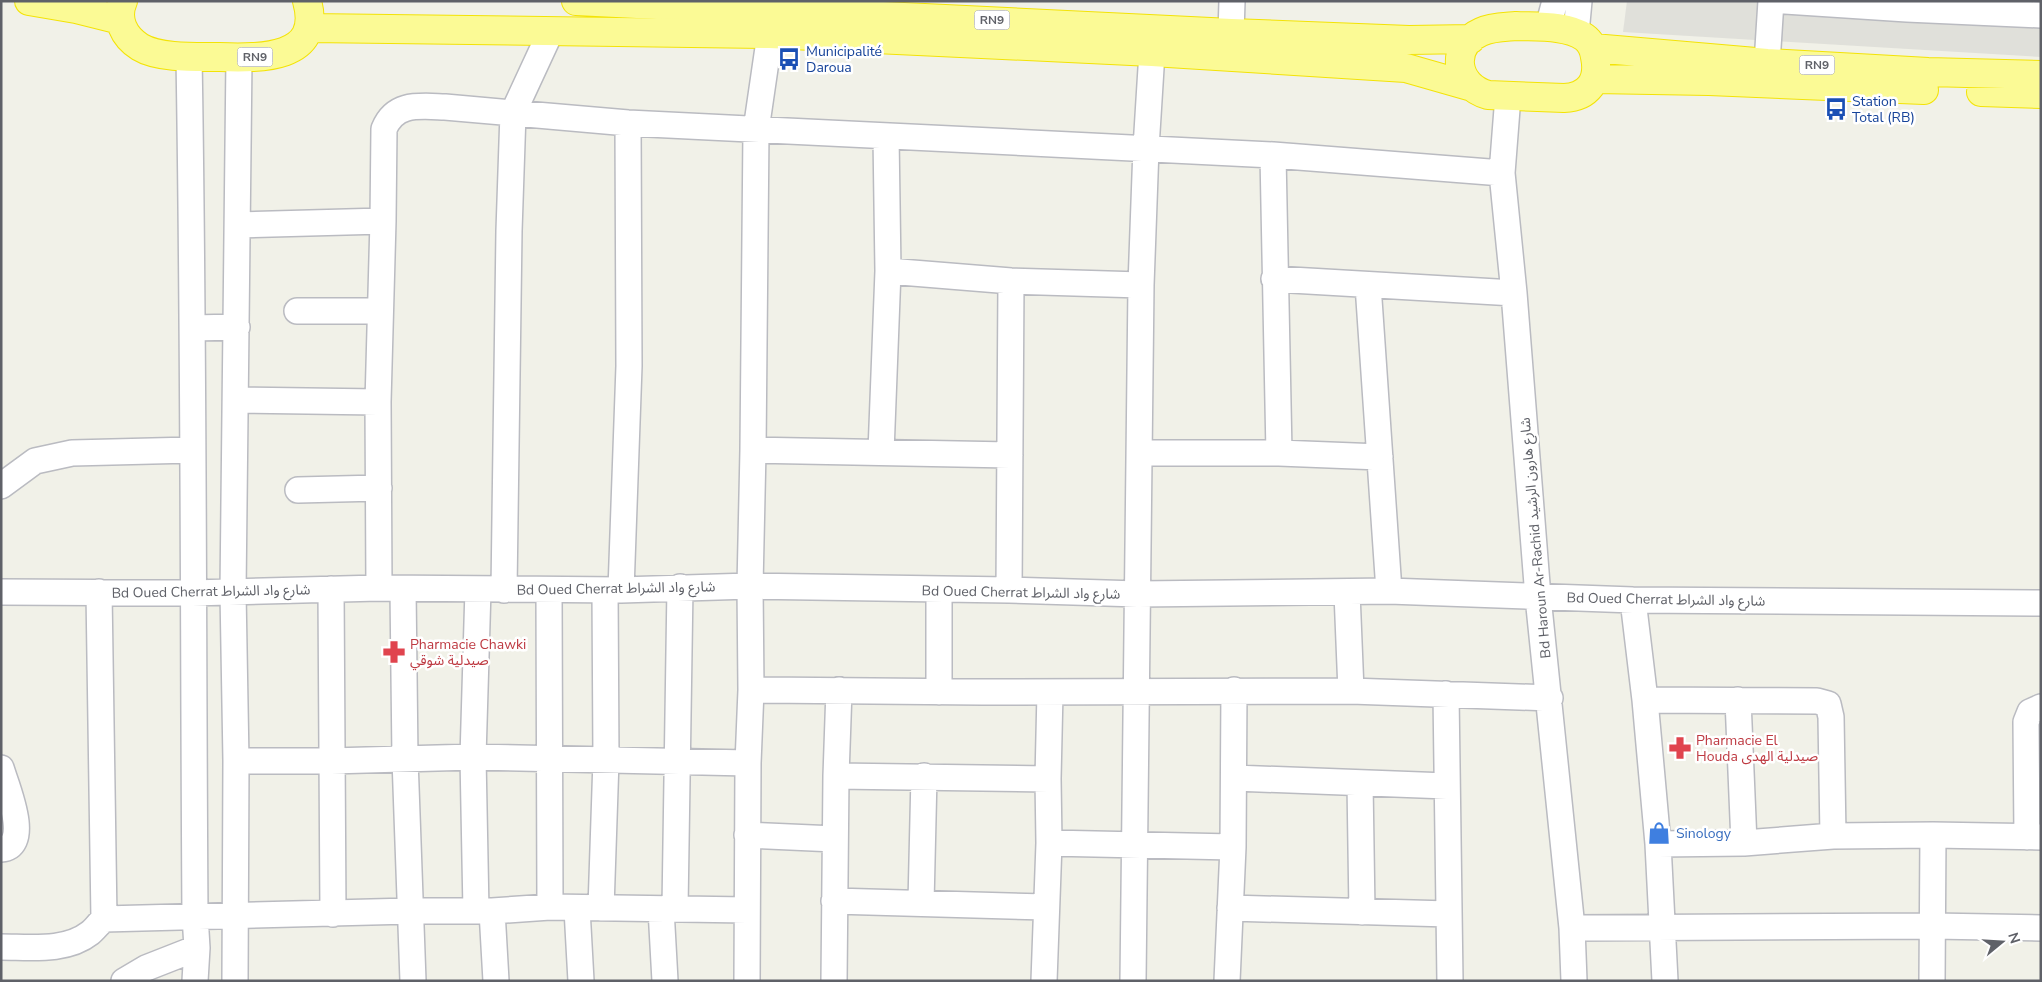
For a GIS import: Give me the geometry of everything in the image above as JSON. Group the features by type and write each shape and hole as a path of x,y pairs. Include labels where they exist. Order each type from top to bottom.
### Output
{"highway":[{"name":"RN9","path":"29,1 76,9 121,10 123,30 129,39 141,48 189,57 239,58 277,55 299,44 310,28 770,34 1152,52 1406,68 1468,86 1477,92 1488,95 1508,96 1574,98 1590,88 1595,79 1709,81 2041,94"},
{"path":"308,1 311,16 310,28"},
{"name":"RN9","path":"576,1 1409,40 1470,39 1481,32 1491,29 1516,26 1548,27 1585,41 1767,63 1928,72 2041,75"},
{"path":"1468,86 1462,77 1460,56 1470,39"},
{"path":"1585,41 1597,69 1595,79"}],"street":[{"path":"1231,33 1232,1"},
{"path":"1548,27 1555,1"},
{"path":"1579,1 1585,41"},
{"path":"1767,63 1770,1"},
{"path":"1784,1 1907,9 2036,10"},
{"path":"504,590 508,230 512,113 551,31"},
{"path":"747,981 748,764 752,690 750,586 756,130 770,34"},
{"path":"1133,981 1142,285 1146,148 1152,52"},
{"path":"189,57 192,593 195,916 197,948 195,981"},
{"path":"235,981 236,760 233,592 237,400 239,58"},
{"name":"Bd Haroun Ar-Rachid شارع هارون الرشيد","path":"1508,96 1502,173 1514,293 1538,597 1550,698 1572,928 1574,981"},
{"path":"413,981 404,759 391,588 378,488 384,129 388,120 398,111 416,106 628,123 1273,155 1502,173"},
{"path":"601,908 613,590 629,366 628,123"},
{"path":"881,452 888,271 886,136"},
{"path":"1273,155 1278,453"},
{"path":"238,225 383,221"},
{"path":"888,271 1011,280 1142,285"},
{"path":"1274,279 1368,286 1514,293"},
{"path":"1009,590 1011,280"},
{"path":"1368,286 1389,591"},
{"path":"297,311 380,311"},
{"path":"192,328 237,327"},
{"path":"237,400 378,402"},
{"path":"1,486 35,461 72,453 192,450"},
{"path":"753,450 1010,455"},
{"path":"1141,453 1278,453 1380,458"},
{"path":"298,490 378,488"},
{"name":"Bd Oued Cherrat شارع واد الشراط","path":"1,592 192,593 391,588 613,590 750,586 1138,594 1389,591 1633,600 2041,603"},
{"path":"665,981 676,763 680,588"},
{"path":"331,589 332,914"},
{"path":"478,589 473,757 484,911 496,981"},
{"path":"550,590 550,907"},
{"path":"939,590 939,692"},
{"path":"99,592 104,919"},
{"path":"1347,592 1351,691"},
{"path":"1633,600 1645,700 1658,844 1665,981"},
{"path":"752,690 939,692 1351,691 1550,698"},
{"path":"834,981 836,776 839,690"},
{"path":"1227,981 1233,848 1234,690"},
{"path":"1044,981 1049,843 1050,692"},
{"path":"1446,694 1450,981"},
{"path":"1645,700 1817,700 1828,704 1831,717 1833,836"},
{"path":"1738,700 1744,843"},
{"path":"1658,844 1744,843 1833,836 1933,834 2034,837 2026,722 2030,712 2041,707"},
{"path":"236,760 331,761 473,757 748,764"},
{"path":"1,768 18,834 15,842 1,849"},
{"path":"836,776 1048,779"},
{"path":"921,903 924,776"},
{"path":"1234,778 1447,786"},
{"path":"1360,783 1362,912"},
{"path":"747,834 835,839"},
{"path":"1932,981 1933,834"},
{"path":"1049,843 1233,848"},
{"path":"834,902 1046,907"},
{"path":"1,947 54,946 73,942 89,934 104,919 410,911 484,911 550,907 577,909 668,908 747,910"},
{"path":"1230,908 1449,914"},
{"path":"577,909 581,981"},
{"path":"1572,928 1933,926 2041,928"},
{"path":"124,981 146,968 197,948"}],"shaded area":[{"path":"1627,1 2041,1 2041,57 1623,32"}],"place":[{"name":"Municipalité Daroua","path":"789,59"},
{"name":"Station Total (RB)","path":"1836,109"},
{"name":"Pharmacie Chawki صيدلية شوقي","path":"394,652"},
{"name":"Pharmacie El Houda صيدلية الهدى","path":"1680,748"},
{"name":"Sinology","path":"1659,833"}]}
